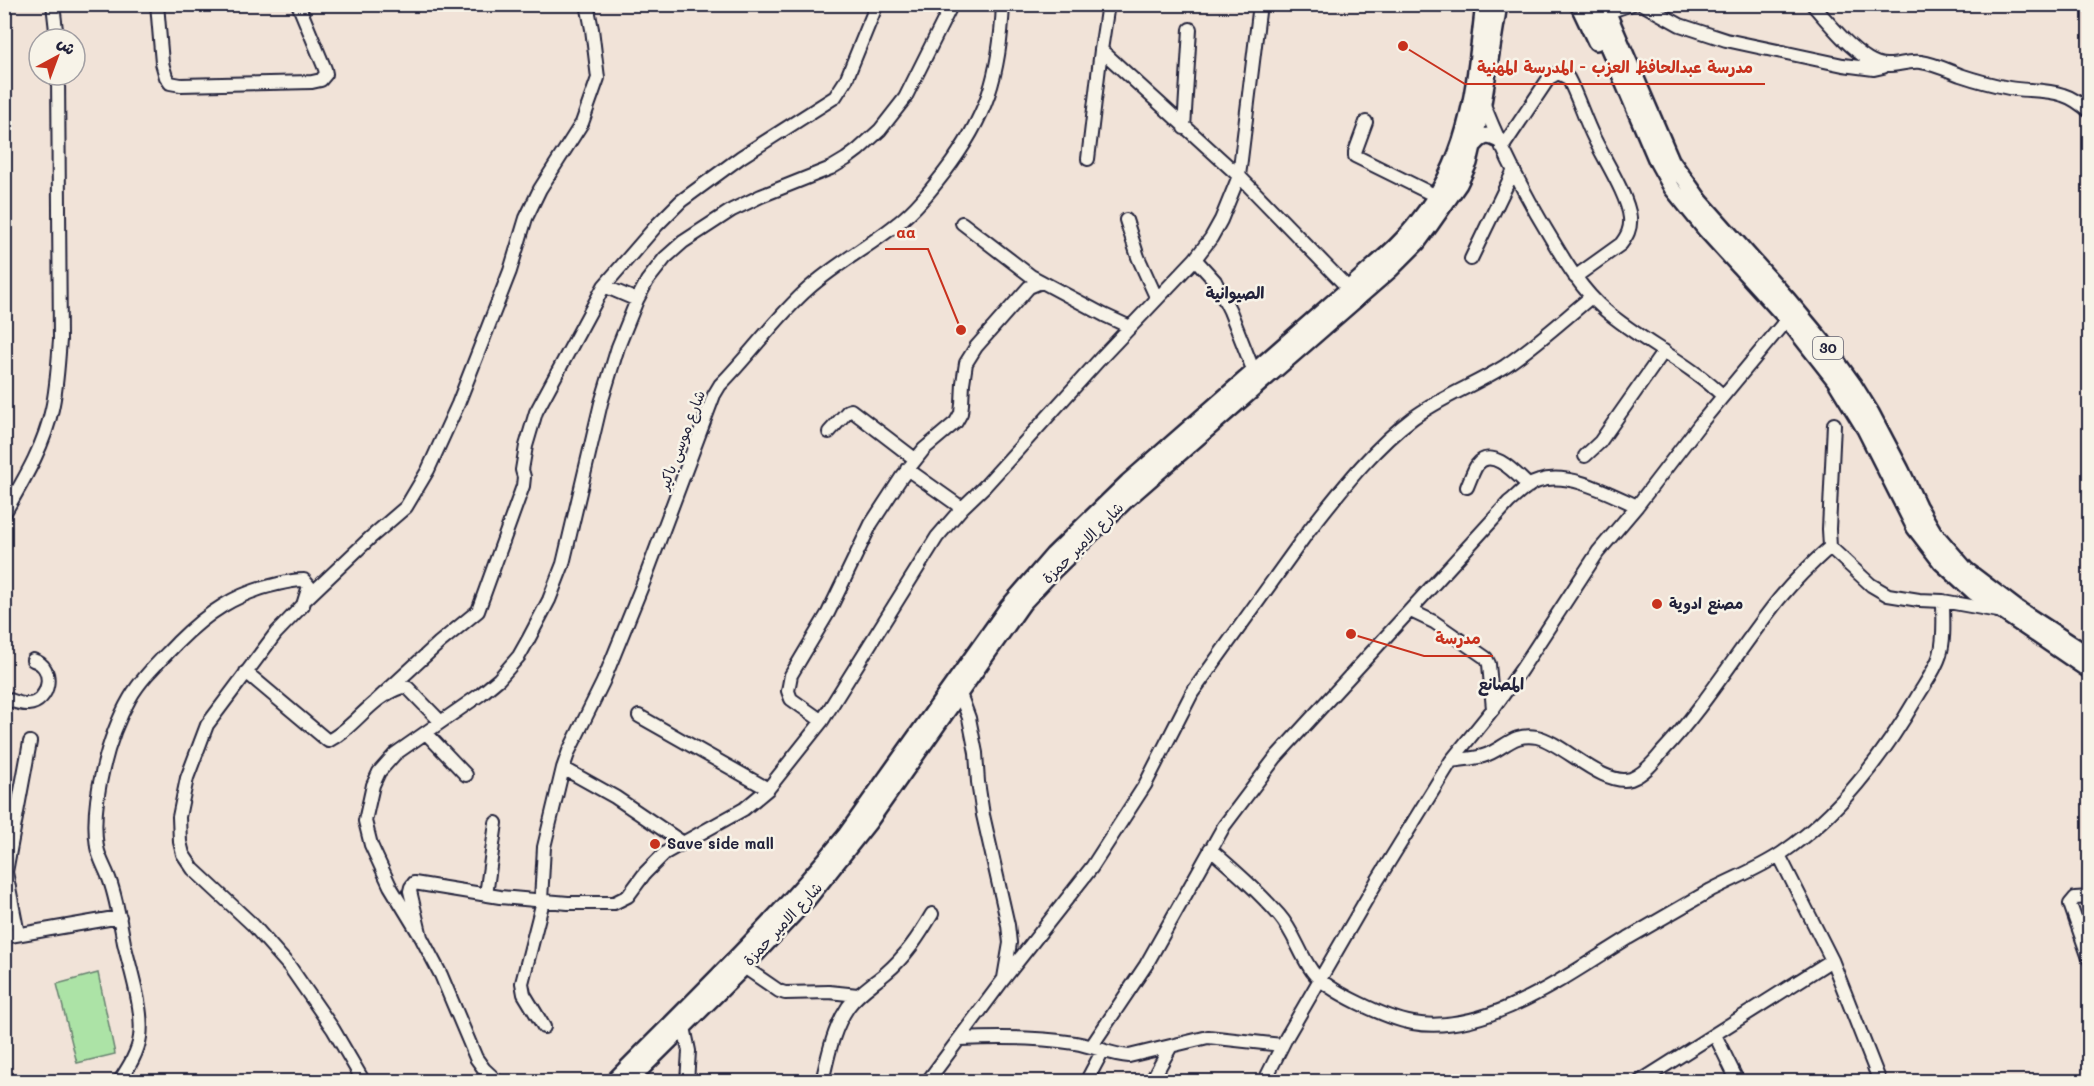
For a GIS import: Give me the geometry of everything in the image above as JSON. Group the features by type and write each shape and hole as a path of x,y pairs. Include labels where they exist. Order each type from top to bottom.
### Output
{"main road":[{"name":"شارع الامير حمزة","path":"623,1079 735,960 845,836 960,691 1023,603 1126,500 1405,255 1438,215 1469,163 1484,103 1486,43 1484,4"},
{"name":"شارع الامير حمزة","path":"623,1079 684,1027 744,967 822,882 869,822 909,755 1008,607 1053,555 1128,482 1349,289 1401,241 1419,221 1449,174 1458,153 1468,121 1475,81 1499,4"},
{"path":"1578,4 1598,48 1620,75"},
{"name":"30","path":"1590,4 1657,161 1672,188 1706,230 1787,319 1835,380 1865,429 1915,528 1927,545 1958,579 2090,671"},
{"name":"30","path":"1618,7 1671,160 1701,202 1823,342 1853,384 1902,470 1918,506 1934,533 1966,570 2016,609 2090,656"},
{"path":"1474,144 1487,136 1500,143"}],"street":[{"path":"53,4 56,27"},
{"path":"157,4 163,71 170,83 181,84 321,80 326,75 325,69 298,4"},
{"path":"364,1082 333,1029 290,967 253,925 193,869 181,848 179,817 188,778 202,735 214,714 276,633 305,600 406,507 429,470 458,404 510,271 526,218 540,189 582,123 598,78 587,4"},
{"path":"246,672 328,741 337,737 439,643 478,611 523,486 523,462 536,412 604,286 681,201 741,158 835,97 846,80 877,4"},
{"path":"498,1082 484,1069 477,1058 441,975 390,886 371,845 364,821 373,785 379,772 395,754 481,694 499,679 523,649 549,600 563,564 601,404 618,346 647,281 665,258 683,242 732,210 846,159 880,130 905,98 952,4"},
{"name":"شارع موسى باكير","path":"544,1027 524,994 522,983 543,901 541,900 541,884 544,847 563,768 603,682 644,581 714,394 788,309 817,281 889,230 914,209 963,148 982,112 992,84 1001,39 1003,4"},
{"path":"1088,159 1108,4"},
{"path":"421,937 410,891 414,883 486,895 543,901 614,903 628,896 645,873 665,853 744,809 768,789 822,721 937,537 962,507 985,486 1130,327 1196,259 1221,220 1239,176 1260,4"},
{"path":"1642,4 1680,25 1726,40 1843,65 1874,69 1911,62 1932,64 1993,84 2064,95 2077,101 2090,112"},
{"path":"1812,4 1868,59 1890,66"},
{"path":"1184,128 1190,29"},
{"path":"1101,50 1239,176 1349,289"},
{"path":"1500,143 1548,78 1558,73 1568,78 1592,136 1630,215 1626,237 1621,244 1575,277"},
{"path":"1475,81 1500,143 1538,217 1575,277 1591,297 1633,331 1697,372 1723,396"},
{"path":"4,514 40,445 52,410 55,387 60,340 58,87"},
{"path":"1366,122 1355,156 1436,196"},
{"path":"1471,259 1514,170"},
{"path":"1126,220 1138,257 1157,299"},
{"path":"962,223 1041,282 1130,327"},
{"path":"1196,259 1215,281 1230,311 1254,372"},
{"path":"822,721 791,699 788,691 789,679 828,613 871,524 915,459 956,422 961,413 966,363 976,347 1029,287 1041,282"},
{"path":"604,286 637,300"},
{"path":"927,1082 1003,980 1092,867 1145,785 1192,693 1310,529 1344,488 1373,455 1413,418 1434,404 1503,368 1591,297"},
{"path":"1264,1082 1282,1045 1382,873 1451,761 1521,670 1598,552 1787,319"},
{"path":"1585,456 1600,442 1664,351"},
{"path":"829,432 851,410 915,459"},
{"path":"1834,424 1830,547 1879,591 1898,597 1943,601 2005,613"},
{"path":"1467,487 1477,465 1486,459 1503,461 1529,486"},
{"path":"907,469 962,507"},
{"path":"1086,1082 1097,1048 1224,826 1276,757 1509,502 1539,480 1555,478 1598,489 1637,506"},
{"path":"1451,761 1483,756 1502,747 1512,739 1523,736 1539,738 1605,775 1620,780 1632,778 1646,770 1678,735 1780,598 1830,547"},
{"path":"119,1082 135,1055 141,1029 120,917 110,881 99,855 95,817 100,785 114,731 130,697 145,677 180,640 230,600 254,590 304,580 309,586 305,600"},
{"path":"1210,849 1246,881 1279,916 1320,981 1358,1002 1400,1020 1414,1023 1454,1024 1477,1018 1543,991 1711,890 1779,855 1820,824 1874,764 1897,731 1937,664 1943,640 1943,601"},
{"path":"1411,611 1434,622 1486,658 1489,664 1493,709"},
{"path":"4,698 27,705 34,703 45,691 49,679 47,672 44,666 33,660"},
{"path":"376,701 395,689 405,686 441,722"},
{"path":"960,691 969,718 976,753 982,815 1008,925 1010,943 1003,980"},
{"path":"639,716 768,789"},
{"path":"426,733 466,775"},
{"path":"18,934 6,885 6,873 30,742"},
{"path":"563,768 615,797 683,843"},
{"path":"486,895 496,823"},
{"path":"1779,855 1832,960 1880,1082"},
{"path":"2090,897 2075,898 2070,904 2090,961"},
{"path":"822,1082 840,1021 858,995 904,956 932,914"},
{"path":"4,937 120,917"},
{"path":"1639,1082 1832,960"},
{"path":"744,967 778,991 785,993 829,992 858,995"},
{"path":"684,1027 689,1051 687,1082"},
{"path":"1715,1035 1738,1082"},
{"path":"960,1039 1021,1037 1097,1048 1116,1055 1129,1056 1209,1037 1282,1045"},
{"path":"1151,1082 1171,1046"}],"green space":[{"path":"98,973 115,1054 77,1063 57,984"}],"place":[{"name":"مدرسة عبدالحافظ العزب - المدرسة المهنية","path":"1403,46"},
{"name":"aa","path":"961,330"},
{"name":"مصنع ادوية","path":"1657,604"},
{"name":"مدرسة","path":"1351,634"},
{"name":"Save side mall","path":"655,844"}],"district":[{"name":"الصيوانية","path":"1235,293"},
{"name":"المصانع","path":"1501,684"}]}
